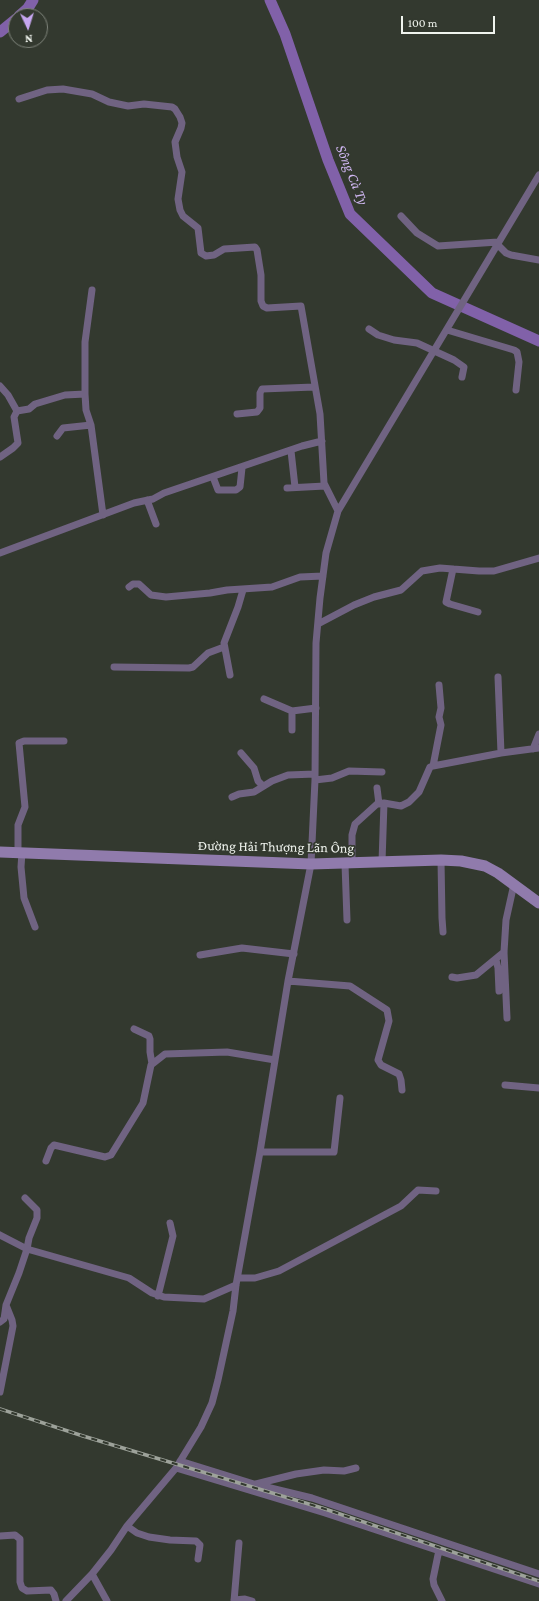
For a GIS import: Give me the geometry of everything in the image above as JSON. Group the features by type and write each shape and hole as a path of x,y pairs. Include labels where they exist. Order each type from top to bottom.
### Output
{"street":[{"path":"19,99 47,90 63,89 92,94 109,102 128,106 149,104 172,107 175,109 182,123 175,142 177,157 182,172 178,199 183,216 198,228 201,253 206,256 214,255 224,249 252,246 256,248 261,275 261,302 263,306 267,308 301,306 314,387 320,414 325,486 338,511"},
{"path":"66,1601 92,1574 111,1550 127,1526 176,1468 201,1427 216,1390 233,1311 288,981 311,864 315,777 316,643 319,603 326,553 338,511 539,175"},
{"path":"401,216 417,233 438,246 497,243"},
{"path":"497,243 506,253 539,260"},
{"path":"92,290 85,342 85,394 86,410 91,424 103,515"},
{"path":"448,328 517,352 518,362 516,390"},
{"path":"369,329 394,340 417,343 435,350 464,367 462,377"},
{"path":"0,386 5,391 17,411"},
{"path":"237,414 257,412 260,408 260,393 262,389 314,387"},
{"path":"0,457 14,448 18,443 18,434 14,417 17,411 65,395 85,394"},
{"path":"57,436 63,428 91,424"},
{"path":"0,553 134,503 147,500 322,441"},
{"path":"291,451 291,487 325,486"},
{"path":"213,477 218,490 236,490 240,487 242,468"},
{"path":"147,500 156,524"},
{"path":"318,624 354,605 374,597 400,590 422,571 440,568 494,571 539,558"},
{"path":"453,569 446,602 478,612"},
{"path":"129,587 133,584 139,584 151,595 166,597 272,587 300,577 323,576"},
{"path":"230,675 224,640 236,613 243,590"},
{"path":"114,667 193,668 208,653 224,647"},
{"path":"498,677 501,753"},
{"path":"433,766 441,725 439,717 441,708 438,685"},
{"path":"264,699 292,711 316,708"},
{"path":"292,711 292,730"},
{"path":"348,920 348,864 352,835 355,824 365,814 382,804 399,806 405,805 419,792 429,769 433,766 501,753 536,749 539,734"},
{"path":"35,927 24,898 21,867 18,825 26,807 20,743 24,741 64,741"},
{"path":"241,753 254,768 258,781 263,786"},
{"path":"232,796 254,792 288,774 332,778 349,772 382,772"},
{"path":"377,788 382,804 382,862"},
{"name":"Đường Hải Thượng Lãn Ông","path":"0,852 311,864 441,860 461,861 485,866 514,884 539,903"},
{"path":"441,860 443,932"},
{"path":"507,1018 504,952 506,920 514,884"},
{"path":"200,955 242,948 294,954"},
{"path":"452,977 458,978 476,975 504,952"},
{"path":"496,960 498,968 499,992"},
{"path":"288,981 350,986 387,1010 389,1021 378,1060 381,1065 399,1074 402,1090"},
{"path":"134,1029 146,1034 150,1039 152,1064"},
{"path":"46,1161 51,1148 54,1145 105,1158 111,1155 143,1103 150,1067 152,1064 168,1054 228,1052 275,1060"},
{"path":"505,1084 539,1088"},
{"path":"260,1152 334,1152 340,1098"},
{"path":"0,1235 27,1250 129,1278 158,1296 171,1298 204,1298 237,1281 255,1278 279,1271 401,1206 414,1192 418,1190 436,1191"},
{"path":"0,1322 4,1319 6,1305 27,1250 26,1246 37,1218 37,1213 25,1198"},
{"path":"158,1296 173,1236 170,1223"},
{"path":"0,1392 13,1326 6,1305"},
{"path":"180,1461 254,1484 312,1498 539,1574"},
{"path":"176,1468 325,1513 539,1584"},
{"path":"254,1484 296,1474 324,1470 344,1472 356,1468"},
{"path":"127,1526 137,1533 149,1537 199,1542 198,1559"},
{"path":"0,1536 15,1535 20,1539 20,1582 22,1588 26,1591 51,1590 56,1601"},
{"path":"240,1543 234,1600 245,1599 252,1601"},
{"path":"439,1550 433,1579 434,1585 442,1601"},
{"path":"92,1574 107,1601"}],"waterway":[{"name":"Sông Cà Ty","path":"28,8 33,0"},
{"name":"Sông Cà Ty","path":"270,0 285,34 328,160 350,214 432,293 539,341"},
{"name":"Sông Cà Ty","path":"0,32 8,26"}],"railway":[{"path":"0,1409 83,1436 322,1508 539,1581"}]}
